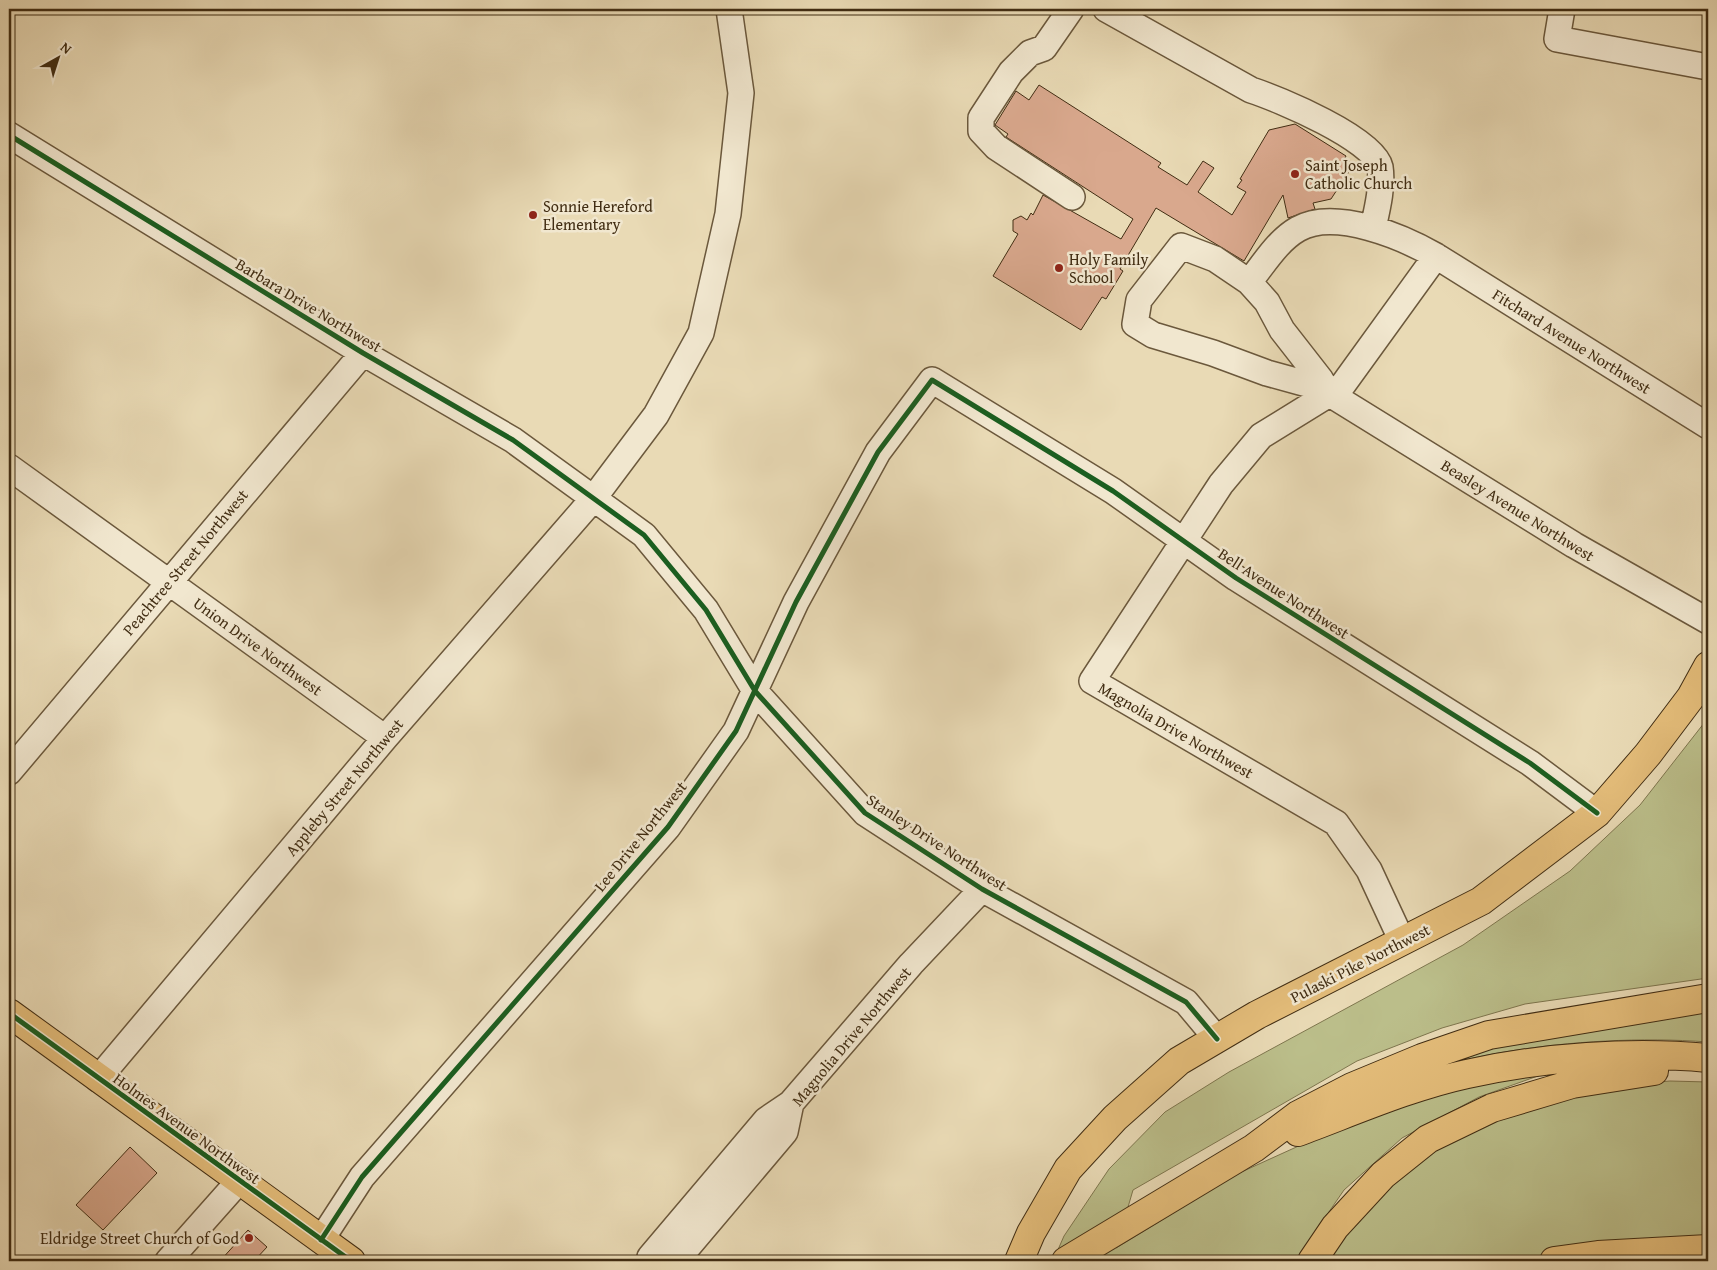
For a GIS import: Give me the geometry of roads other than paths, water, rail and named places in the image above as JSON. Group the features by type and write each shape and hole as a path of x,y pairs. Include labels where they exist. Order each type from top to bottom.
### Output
{"main road":[{"name":"Pulaski Pike Northwest","path":"1019,1261 1031,1232 1068,1169 1115,1118 1179,1061 1257,1016 1481,901 1598,813 1648,754 1699,700 1708,666"},
{"path":"1066,1261 1254,1148 1298,1115 1352,1086 1422,1058 1489,1035 1708,998"},
{"name":"Holmes Avenue Northwest","path":"9,1013 351,1261"},
{"path":"1254,1148 1391,1098 1466,1074 1551,1060 1677,1055 1708,1058"},
{"path":"1312,1261 1335,1227 1384,1175 1428,1140 1492,1108 1572,1084 1660,1070 1708,1066"},
{"path":"1554,1261 1598,1255 1708,1249"}],"street":[{"name":"Appleby Street Northwest","path":"98,1079 385,738 593,499 656,415 701,333 728,214 741,93 728,9"},
{"path":"1071,9 1044,48 1030,53 1011,72 982,118 981,131 996,147 1072,197"},
{"path":"1106,9 1252,90 1278,99 1362,143 1374,154 1380,168 1374,228"},
{"path":"1562,9 1557,39 1708,67"},
{"name":"Barbara Drive Northwest","path":"9,135 363,353 513,440 593,499"},
{"name":"Fitchard Avenue Northwest","path":"1249,282 1280,242 1299,228 1320,224 1374,228 1408,240 1436,256 1708,426"},
{"path":"1181,246 1215,259 1249,282 1267,302 1282,330 1326,387 1267,373 1213,352 1153,335 1135,324 1139,300 1181,246"},
{"name":"Magnolia Drive Northwest","path":"1402,941 1369,870 1336,823 1092,681 1222,484 1261,436 1326,387 1342,386 1436,256"},
{"name":"Peachtree Street Northwest","path":"9,772 168,581 363,353"},
{"name":"Bell Avenue Northwest","path":"932,380 1113,491 1183,543 1530,763 1598,813"},
{"name":"Lee Drive Northwest","path":"321,1240 362,1177 668,827 736,731 756,692 796,602 878,452 932,380"},
{"name":"Beasley Avenue Northwest","path":"1326,387 1574,545 1708,622"},
{"name":"Union Drive Northwest","path":"9,467 385,738"},
{"name":"Stanley Drive Northwest","path":"593,499 644,535 706,610 756,692 865,813 982,888 1186,1002 1217,1039"},
{"name":"Magnolia Drive Northwest","path":"676,1261 785,1132 792,1103 911,964 982,888"},
{"path":"650,1261 650,1257 766,1120 792,1103"},
{"path":"168,1261 239,1181"}],"place":[{"name":"Saint Joseph Catholic Church","path":"1295,174"},
{"name":"Sonnie Hereford Elementary","path":"533,215"},
{"name":"Holy Family School","path":"1059,268"},
{"name":"Eldridge Street Church of God","path":"249,1238"}]}
